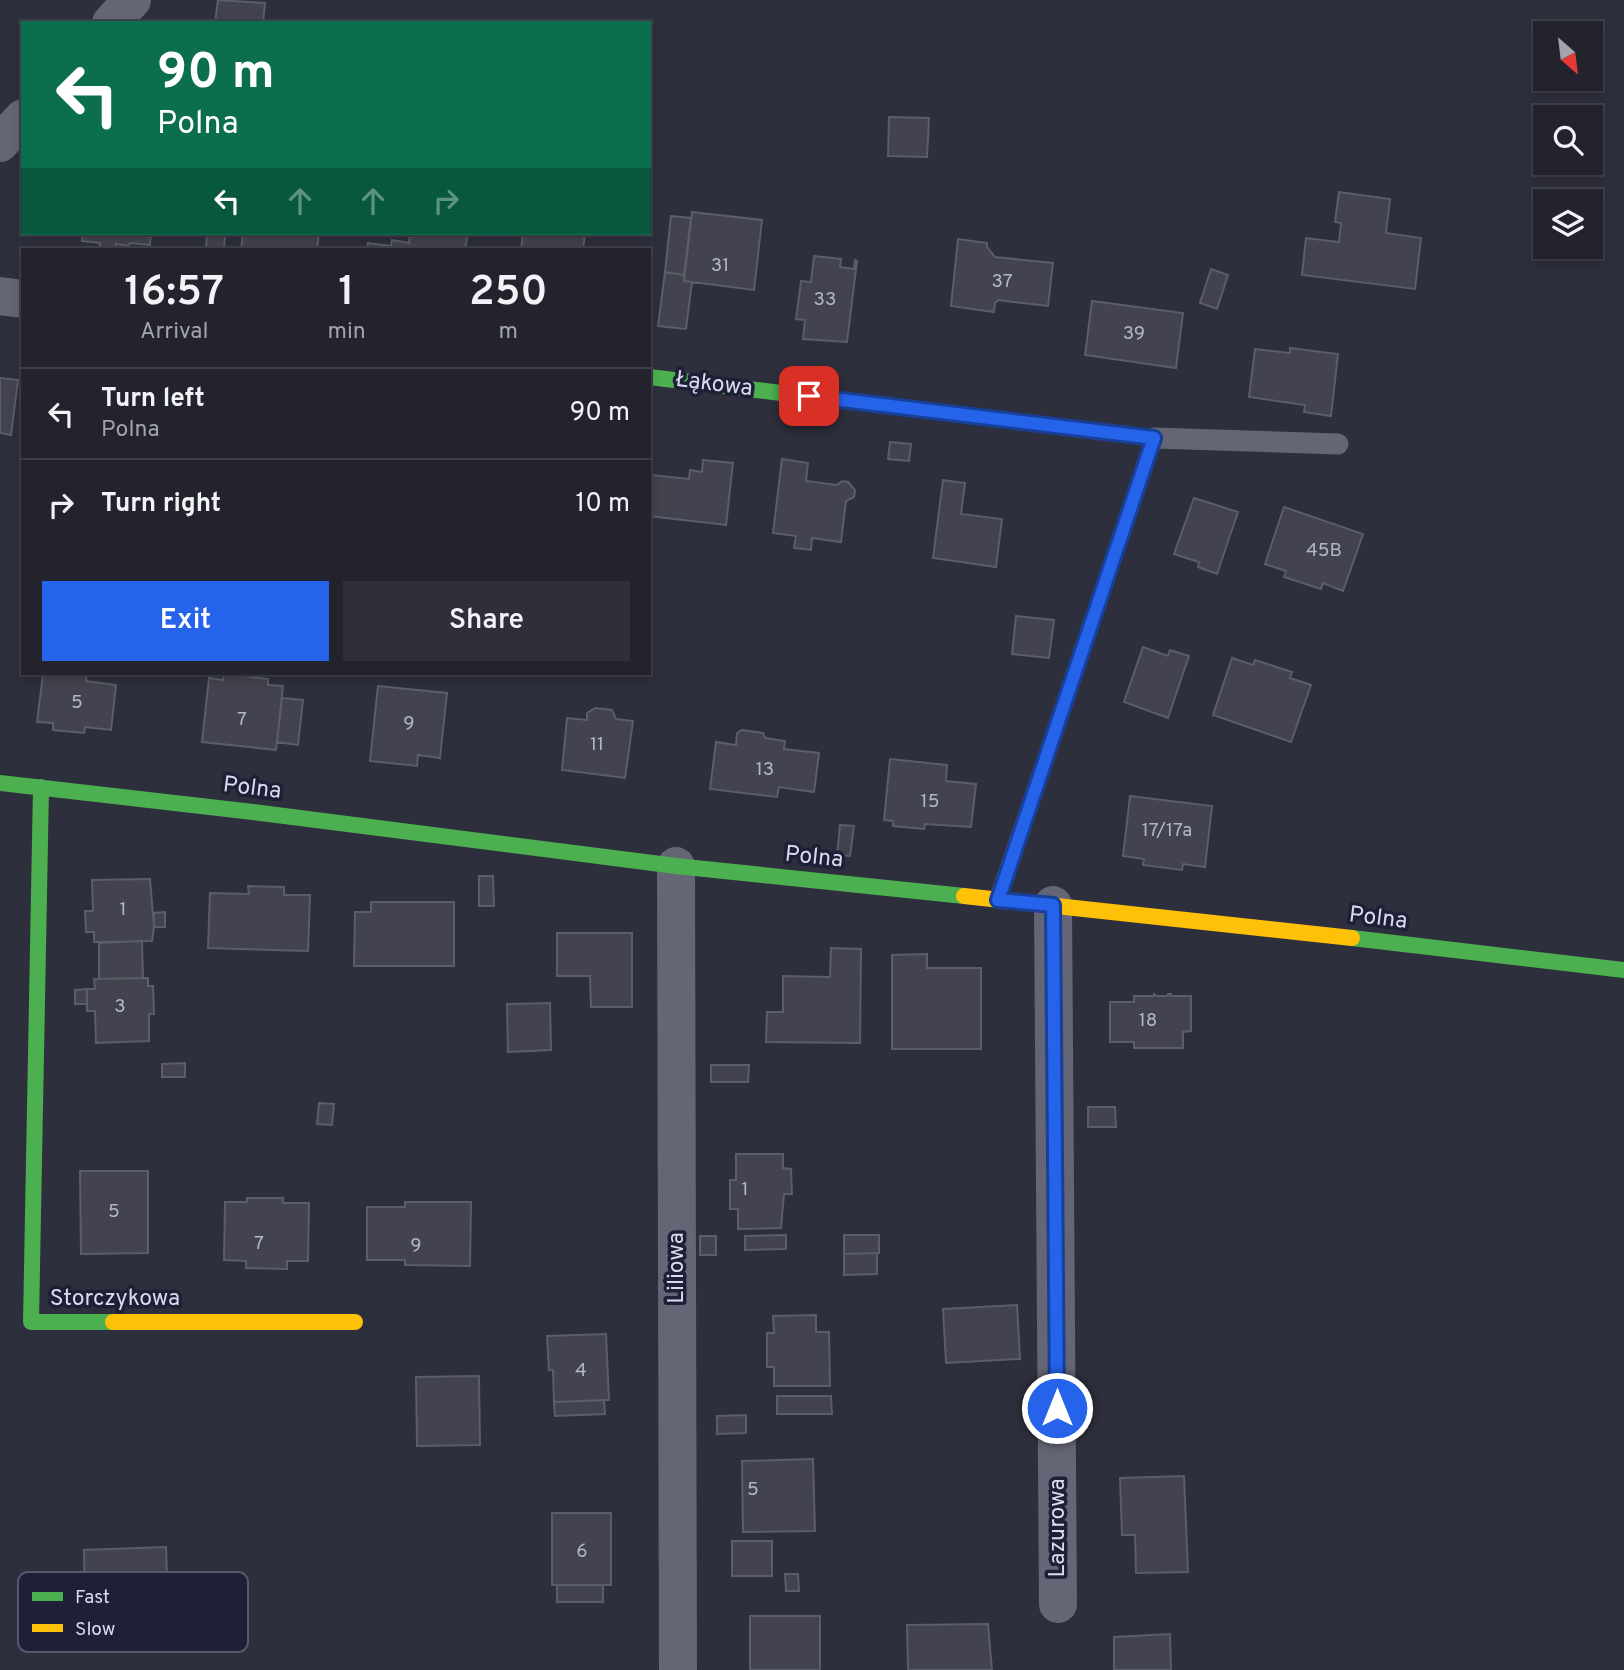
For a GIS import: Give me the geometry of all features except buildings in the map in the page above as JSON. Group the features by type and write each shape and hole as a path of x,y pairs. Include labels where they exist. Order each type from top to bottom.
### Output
{"street":[{"path":"113,21 132,0"},
{"path":"0,143 21,120"},
{"path":"0,296 21,299"},
{"name":"Łąkowa","path":"651,377 1154,438"},
{"path":"998,900 1154,438"},
{"name":"Polna","path":"0,783 676,866 1053,905 1624,970"},
{"name":"Storczykowa","path":"41,788 31,1322 355,1322"},
{"name":"Liliowa","path":"676,866 678,1670"},
{"name":"Lazurowa","path":"1053,905 1058,1604"}],"lane":[{"path":"1154,438 1338,444"}],"traffic: fast":[{"path":"651,377 1154,438 1050,745"},
{"path":"0,783 676,866 964,896"},
{"path":"41,787 31,1322 113,1322"},
{"path":"1352,938 1624,970"}],"traffic: slow":[{"path":"997,900 1050,745"},
{"path":"964,896 1352,938"},
{"path":"113,1322 355,1322"}],"route":[{"path":"809,396 1154,438 998,900 1053,905 1057,1408"}]}
